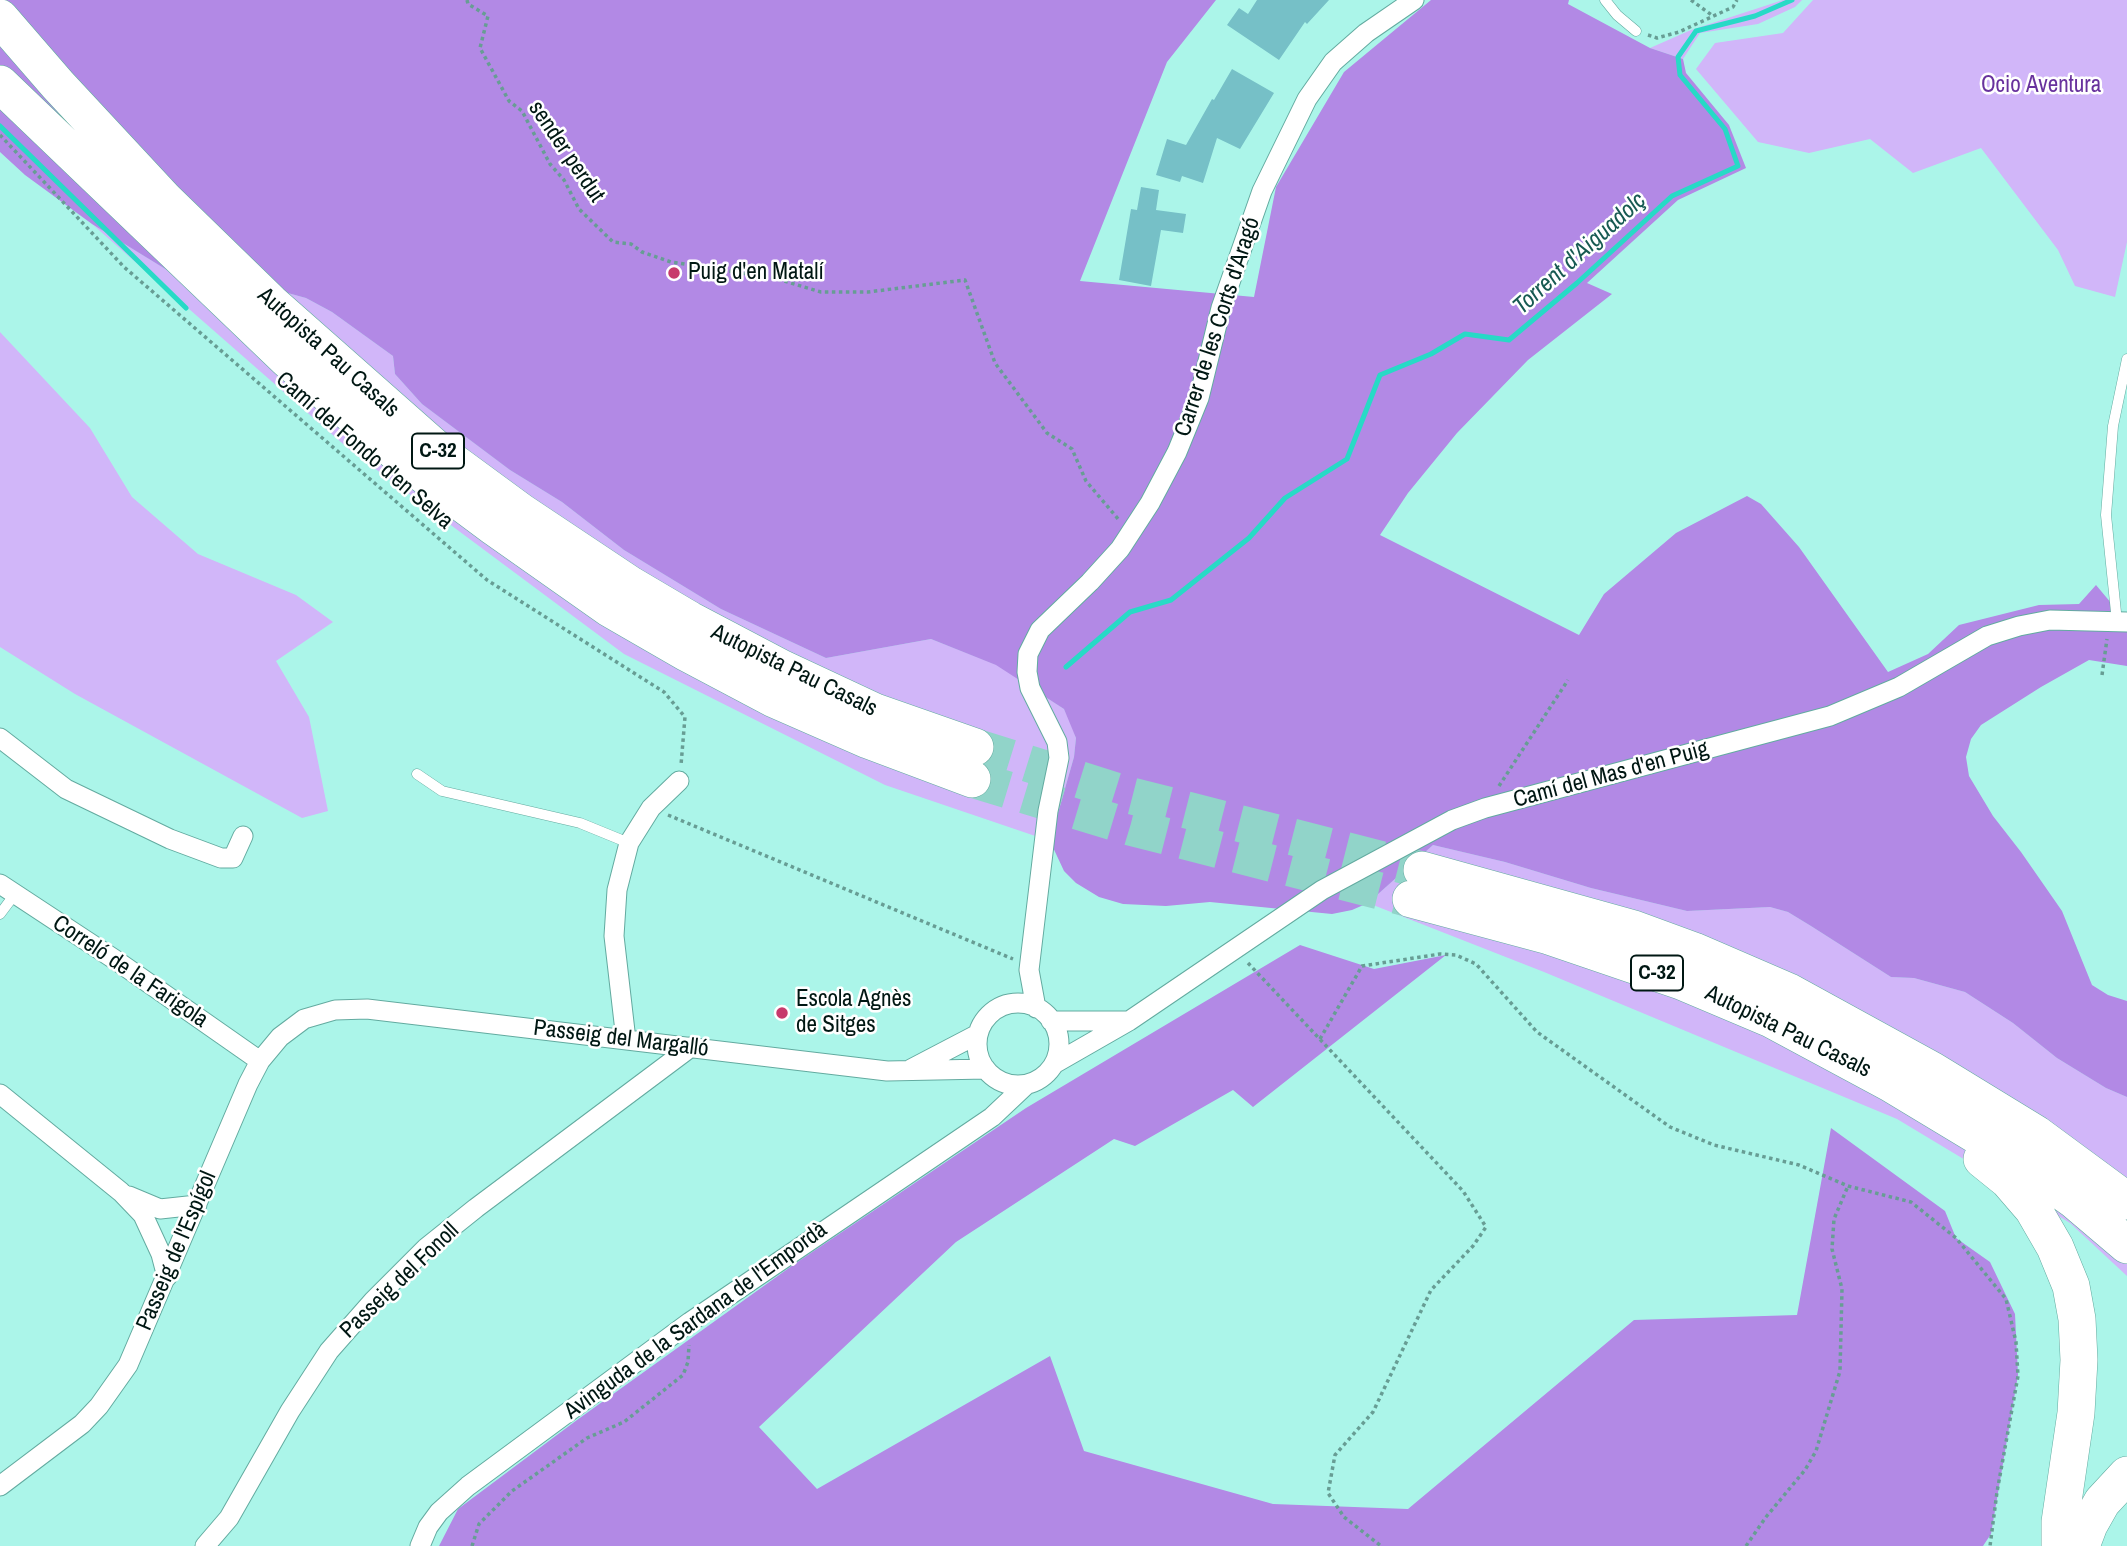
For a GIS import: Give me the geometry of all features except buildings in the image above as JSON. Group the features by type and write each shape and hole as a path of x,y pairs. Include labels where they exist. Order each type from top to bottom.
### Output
{"highway":[{"name":"Autopista Pau Casals","path":"0,18 165,200 271,303 442,454 586,555 690,620 973,763 868,740 772,698 609,608 412,466 286,359 0,83"},
{"name":"Autopista Pau Casals","path":"2127,1201 2036,1134 1933,1071 1823,1009 1738,970 1634,929 1416,885 1549,936 1681,981 1771,1019 1890,1083 2016,1159 2074,1200 2127,1245"},
{"path":"1823,1009 1885,1028 2127,1172"},
{"path":"1890,1083 2008,1180 2025,1199 2056,1247 2071,1286 2077,1319 2079,1360 2076,1413 2060,1522 2060,1546"},
{"path":"2081,1546 2102,1502 2127,1475"}],"street":[{"name":"Carrer de les Corts d'Aragó","path":"1029,970 1053,779 1059,758 1057,743 1030,688 1028,654 1040,631 1120,549 1150,503 1177,452 1199,398 1221,308 1262,191 1307,99 1334,62 1366,33 1414,0"},
{"name":"Camí del Mas d'en Puig","path":"1054,1064 1129,1021 1322,890 1452,820 1485,808 1830,716 1899,687 1987,636 2019,626 2050,620 2118,622"},
{"path":"0,738 66,789 170,839 221,858 233,858 243,835"},
{"path":"626,1040 614,936 617,890 629,843 651,808 679,781"},
{"name":"Correló de la Farigola","path":"8,889 260,1061"},
{"path":"1009,1004 1029,970"},
{"path":"1029,970 1036,1007"},
{"path":"992,1075 1018,1085 1027,1084 1042,1077 1054,1064 1059,1042 1051,1021 1036,1007 1009,1004 996,1009 988,1016 978,1034 978,1054 992,1075 992,1117"},
{"name":"Passeig del Margalló","path":"335,1010 367,1009 905,1072 992,1075"},
{"name":"Passeig de l'Espígol","path":"0,1486 74,1431 99,1406 128,1365 260,1061 280,1037 304,1019 335,1010"},
{"path":"1051,1021 1129,1021"},
{"path":"905,1072 978,1034"},
{"name":"Passeig del Fonoll","path":"205,1546 229,1518 290,1411 328,1352 373,1301 426,1248 446,1232 691,1047"},
{"name":"Avinguda de la Sardana de l'Empordà","path":"420,1546 428,1527 439,1512 468,1486 690,1322 992,1117 1027,1084"},
{"path":"0,1094 67,1151 121,1192 143,1215 161,1254 167,1277"},
{"path":"121,1192 160,1209 197,1205"}],"lane":[{"path":"1605,0 1617,15 1636,31"},
{"path":"2118,622 2106,515 2113,426 2127,359"},
{"path":"418,774 442,791 580,823 629,843"},
{"path":"0,914 8,889"}],"path":[{"name":"sender perdut","path":"467,0 468,4 488,16 481,48 509,101 522,111 550,164 564,180 579,209 613,242 631,244 642,252 671,261 774,278 821,292 868,292 965,280 995,363 1048,433 1072,449 1086,481 1123,526 1120,549"},
{"path":"1691,0 1713,16"},
{"path":"1636,31 1657,38 1679,32 1733,6 1737,0"},
{"name":"Camí del Fondo d'en Selva","path":"0,135 124,267 487,580 664,692 685,717 679,781"},
{"path":"2102,675 2118,622"},
{"path":"1485,808 1568,680"},
{"path":"651,808 1010,957 1029,970"},
{"path":"1235,948 1464,1191 1486,1227 1473,1246 1432,1290 1373,1412 1335,1455 1328,1493 1344,1517 1381,1546"},
{"path":"1320,1039 1362,966 1440,954 1456,956 1476,964 1537,1032 1670,1127 1714,1145 1799,1166 1848,1185 1911,1202 1956,1238 2006,1299 2016,1342 2018,1376 1990,1546"},
{"path":"1746,1546 1805,1470 1816,1451 1840,1371 1842,1289 1832,1249 1834,1219 1848,1185"},
{"path":"472,1546 478,1524 512,1491 587,1438 624,1422 683,1375 688,1362 690,1322"}],"green space":[{"path":"1783,0 1802,0 1795,7 1758,24 1700,33 1683,59 1650,48 1691,30"},
{"name":"Ocio Aventura","path":"1813,0 2127,0 2127,242 2115,297 2075,286 2058,250 1981,148 1913,173 1870,139 1809,153 1758,142 1696,69 1715,43 1783,33"},
{"path":"92,224 180,278 266,287 306,298 332,312 393,356 395,374 422,404 510,470 562,502 624,550 721,609 826,658 931,639 997,665 1064,709 1076,738 1074,757 1050,841 885,785 624,654 350,450"},
{"path":"0,332 90,428 132,497 198,554 296,595 333,622 276,661 309,717 328,811 302,818 75,694 0,647"},
{"path":"1433,845 1687,911 1770,907 1788,912 1891,977 1914,978 1965,992 2013,1023 2057,1058 2106,1088 2127,1097 2127,1276 2070,1223 1897,1119 1544,972 1368,903"}],"shaded area":[{"path":"0,0 1216,0 1167,62 1080,281 1254,297 1276,187 1344,72 1431,0 1569,0 1568,4 1650,48 1683,59 1686,73 1729,125 1746,168 1678,200 1587,283 1612,294 1528,360 1457,433 1408,493 1380,535 1579,635 1604,594 1676,533 1747,496 1761,504 1799,547 1888,672 1928,654 1959,625 2039,605 2079,604 2096,585 2127,622 2127,666 2089,660 2041,687 1981,725 1971,739 1966,757 1969,776 1993,816 2062,911 2092,985 2108,995 2127,1001 2127,1097 2106,1088 2057,1058 2013,1023 1965,992 1914,978 1891,977 1788,912 1770,907 1687,911 1433,845 1368,903 1332,914 1210,902 1166,906 1123,904 1099,897 1076,883 1064,871 1050,841 1074,757 1076,738 1064,709 996,665 931,639 826,658 721,609 624,550 562,502 510,470 422,404 395,374 393,356 332,312 306,298 266,287 180,278 92,224 25,175 0,152"},
{"path":"1300,945 1374,969 1446,955 1253,1107 1233,1090 1135,1146 1114,1139 956,1242 759,1427 817,1489 1050,1356 1084,1451 1273,1504 1408,1509 1634,1320 1797,1315 1831,1128 1945,1211 1956,1238 1990,1262 2015,1314 2018,1375 1991,1534 1983,1546 439,1546 458,1509 793,1265 1026,1108"}],"waterway":[{"name":"Torrent d'Aiguadolç","path":"1066,667 1130,612 1171,600 1249,538 1285,498 1347,459 1380,375 1431,354 1465,334 1509,340 1577,283 1672,196 1738,166 1725,129 1680,75 1678,57 1696,31 1755,16 1792,0"},
{"path":"0,126 186,308"}],"tunnel":[{"path":"975,747 1132,796 1422,870"},
{"path":"972,779 1130,827 1411,899"}],"place":[{"name":"Puig d'en Matalí","path":"674,273"},
{"name":"Escola Agnès de Sitges","path":"782,1013"}]}
